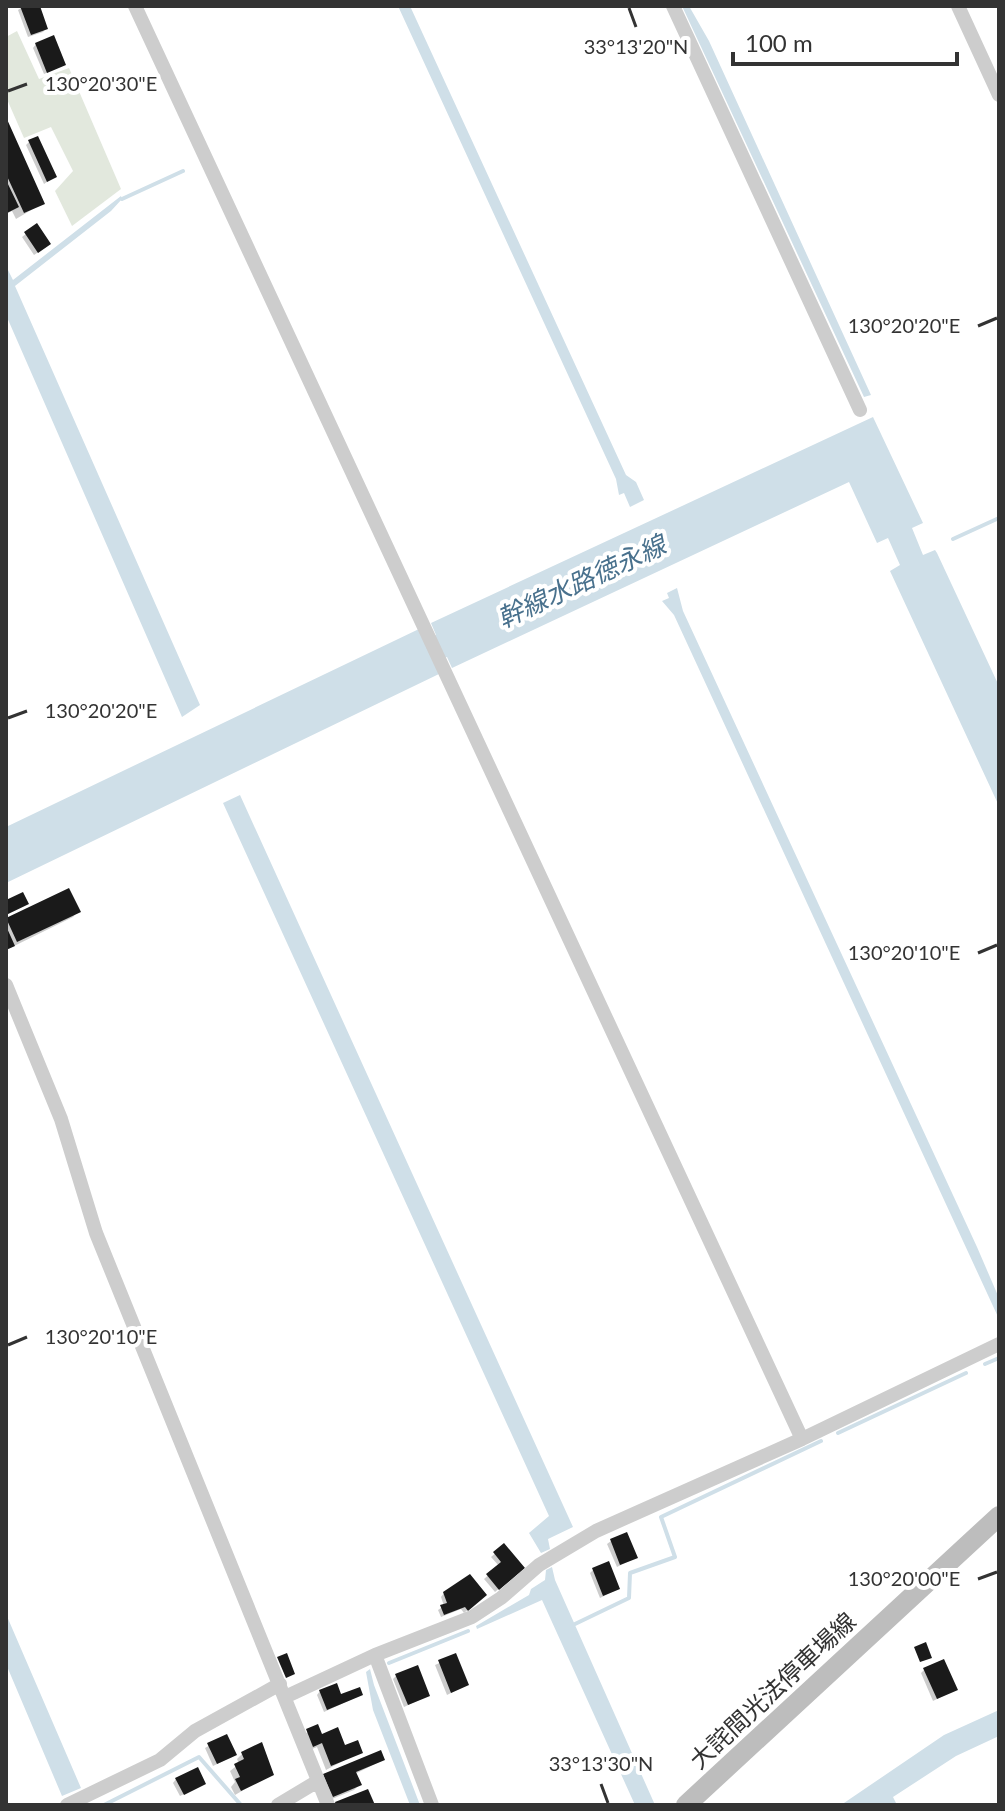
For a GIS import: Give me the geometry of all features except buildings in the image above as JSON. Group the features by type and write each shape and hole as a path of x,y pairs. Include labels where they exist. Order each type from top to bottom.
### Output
{"main road":[{"name":"大詫間光法停車場線","path":"686,1805 999,1516"}],"street":[{"path":"135,6 802,1439"},
{"path":"673,6 860,410"},
{"path":"958,6 999,95"},
{"path":"6,985 61,1119 96,1233 328,1805"},
{"path":"67,1805 160,1760 195,1731 282,1691 472,1617 501,1598 539,1565 596,1531 802,1439 999,1344"},
{"path":"375,1655 432,1805"},
{"path":"278,1805 318,1781"}],"shaded area":[{"path":"17,31 39,79 69,68 121,189 72,226 55,191 73,171 51,127 24,138 6,97 6,37"}],"water":[{"path":"398,6 410,6 626,475 636,482 644,500 630,507 624,493 619,495 616,479"},
{"path":"682,6 689,6 709,41 871,395 864,397"},
{"path":"121,196 122,199 111,211 15,286 200,705 182,717 6,315 6,266 13,280"},
{"name":"幹線水路徳永線","path":"873,417 923,523 912,528 923,555 935,550 937,553 999,686 999,806 890,571 900,565 888,538 877,543 849,482 452,668 447,657 435,662 439,674 6,883 6,827 419,629 424,640 436,635 431,623"},
{"path":"677,588 683,611 977,1247 999,1298 999,1319 674,615 662,601 669,598 667,593"},
{"path":"240,795 573,1527 548,1539 550,1549 541,1553 529,1533 549,1516 223,803"},
{"path":"552,1567 555,1580 655,1805 635,1805 542,1600 477,1629 476,1626 529,1595 531,1589 545,1580 546,1570"},
{"path":"6,1614 81,1788 62,1796 6,1664"},
{"path":"370,1669 420,1805 410,1805 373,1710 366,1672"},
{"path":"999,1710 999,1736 956,1756 893,1797 897,1805 841,1805 944,1735"}],"waterway":[{"path":"122,199 183,171"},
{"path":"953,539 999,518"},
{"path":"985,1364 999,1358"},
{"path":"838,1433 966,1373"},
{"path":"575,1624 629,1598 630,1573 675,1557 661,1517 821,1441"},
{"path":"389,1663 468,1631"},
{"path":"104,1805 199,1757 241,1805"}]}
